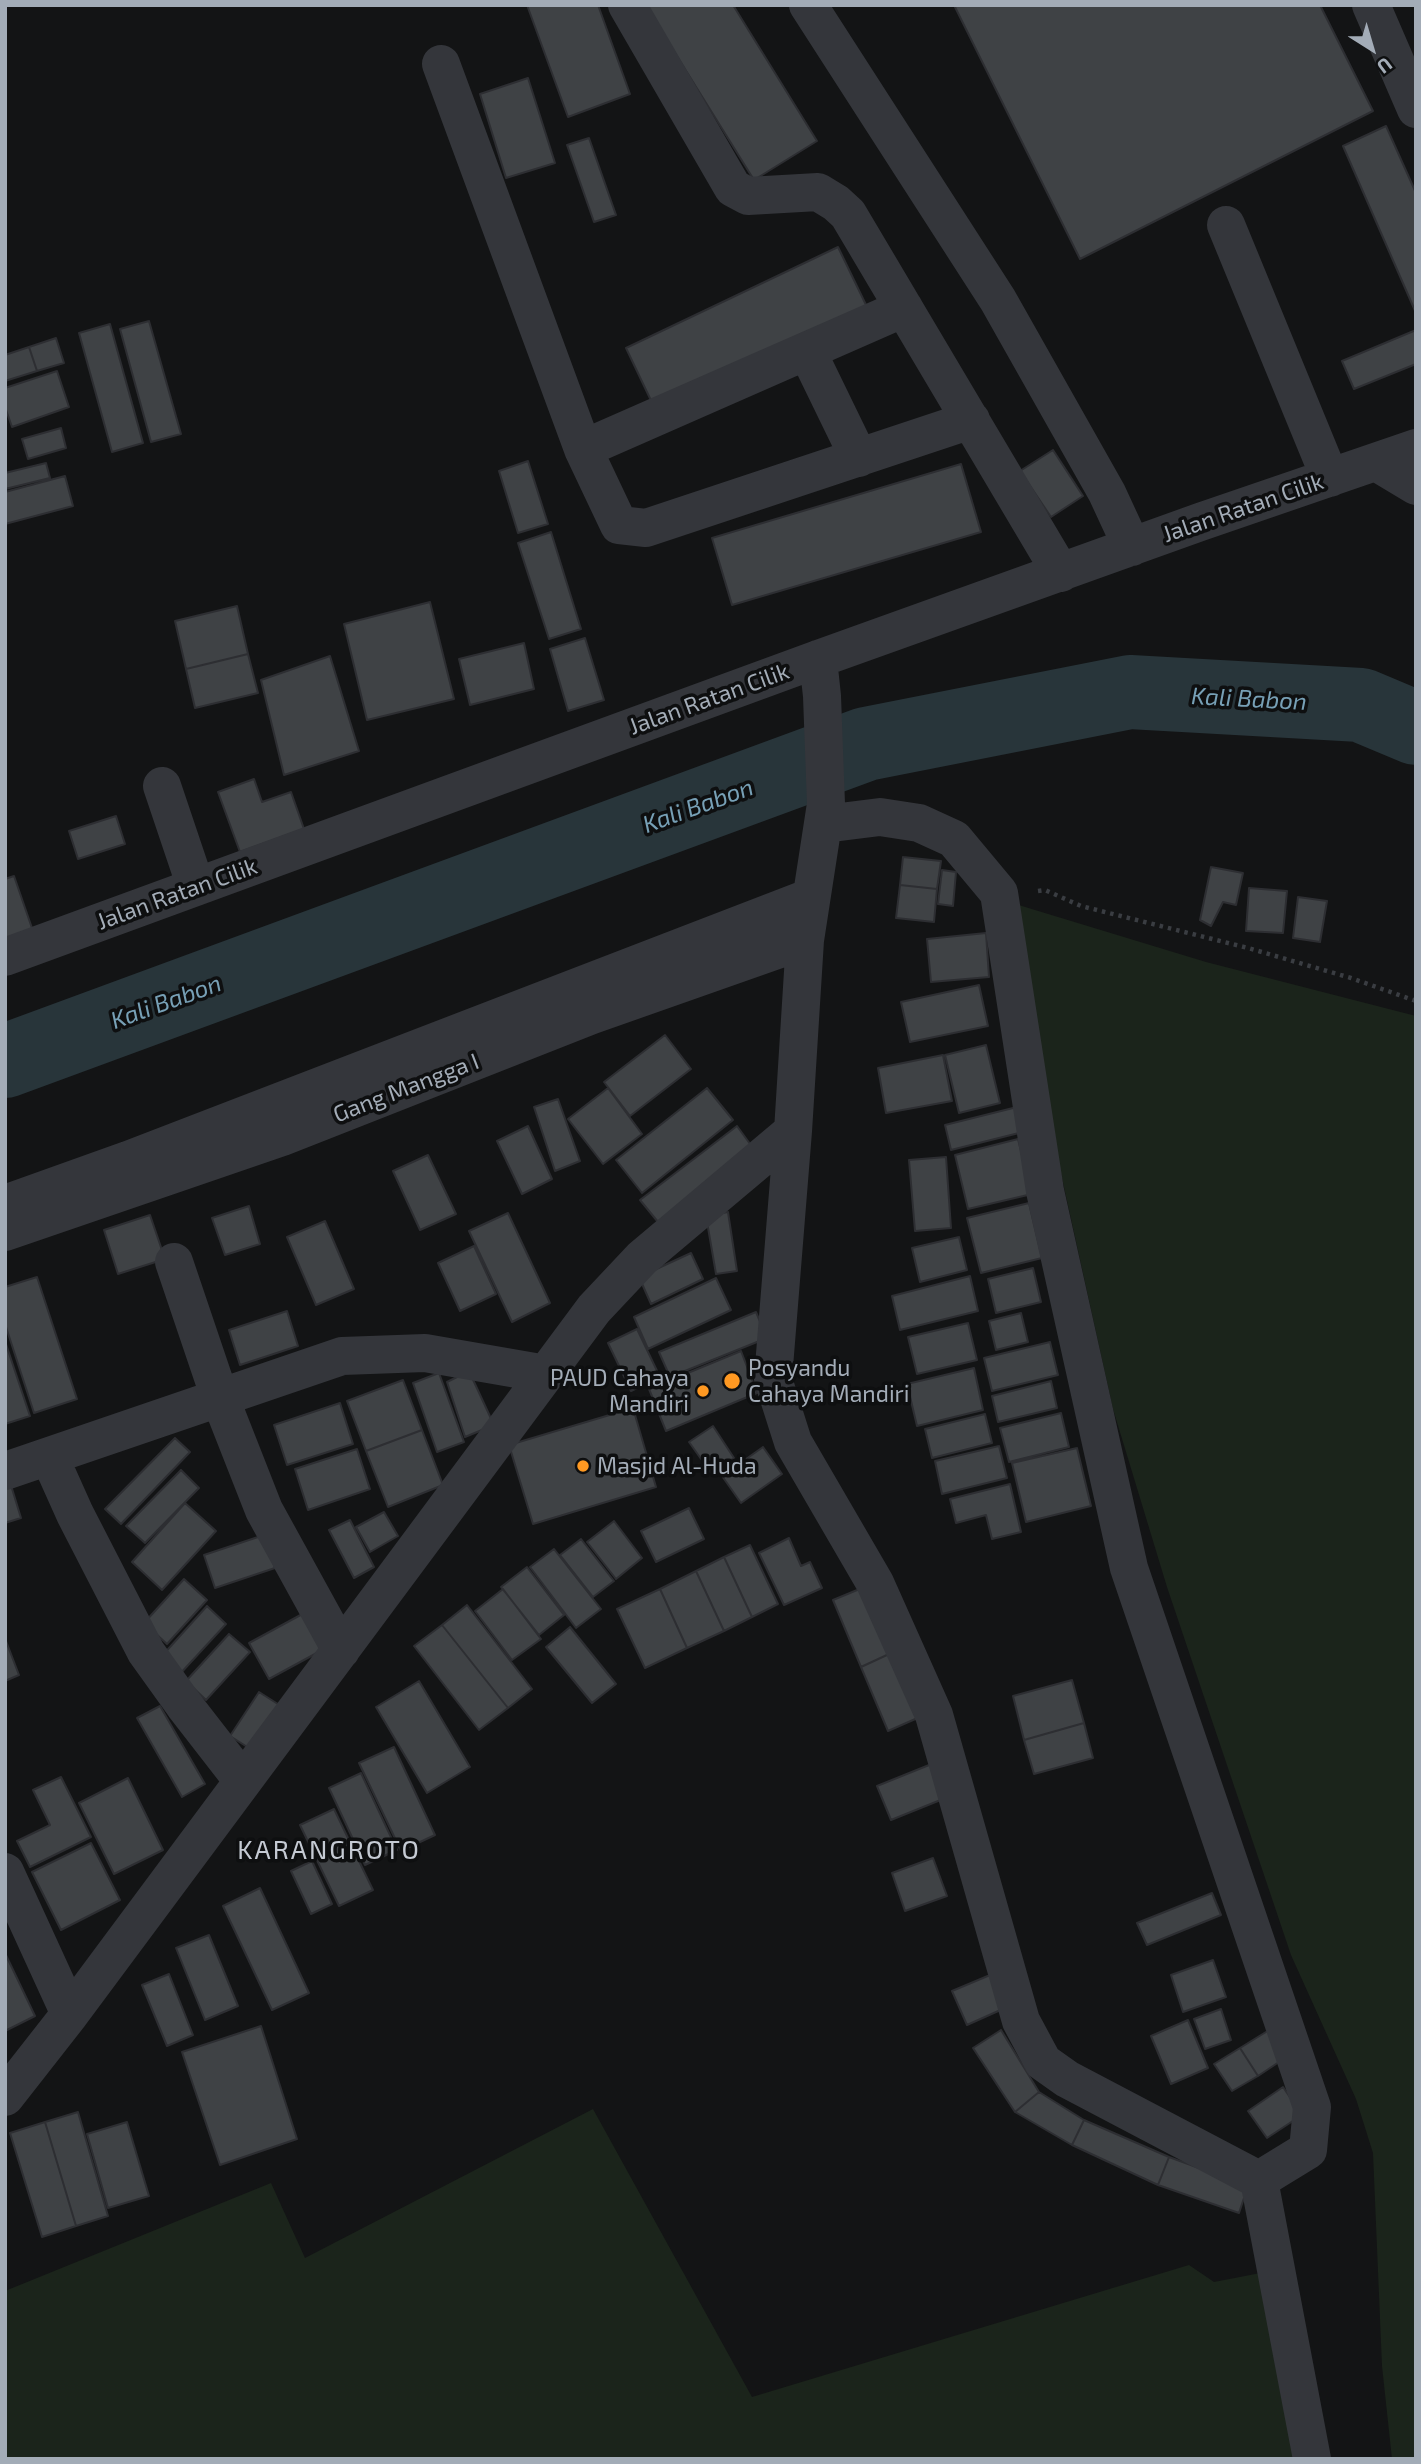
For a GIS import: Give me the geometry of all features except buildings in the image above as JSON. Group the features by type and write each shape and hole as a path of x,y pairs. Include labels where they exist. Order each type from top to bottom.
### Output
{"street":[{"path":"627,5 733,188 748,196 818,192 848,214 1061,573"},
{"path":"808,5 998,300 1120,522"},
{"path":"1371,5 1416,109"},
{"path":"441,64 583,449 619,524 646,528 971,420"},
{"path":"1226,225 1326,468"},
{"path":"583,449 904,308"},
{"path":"807,351 859,458"},
{"name":"Jalan Ratan Cilik","path":"5,957 192,876 1061,573 1120,522 1326,468 1376,462 1416,448"},
{"path":"1376,462 1416,486"},
{"path":"818,659 822,696 825,814 805,940 774,1378 793,1442 875,1583 934,1715 1021,2021 1043,2062 1067,2079 1259,2180"},
{"path":"167,802 192,876"},
{"path":"825,814 880,817 919,823 954,839 999,893 1045,1191 1129,1568 1312,2107 1308,2150 1259,2180"},
{"path":"5,1204 50,1203 128,1160 811,897"},
{"name":"Gang Mangga I","path":"5,1232 50,1203 282,1136 592,1015 805,940"},
{"path":"5,2097 70,2014 594,1309 642,1258 793,1131"},
{"path":"174,1262 220,1398 264,1510 341,1650"},
{"path":"5,1471 342,1356 425,1353 546,1374"},
{"path":"49,1456 75,1514 146,1652 243,1781"},
{"path":"5,1872 70,2014"},
{"path":"1259,2180 1312,2459"}],"path":[{"path":"999,893 1045,890 1081,906 1248,948 1351,978 1416,1001"}],"shaded area":[{"path":"1012,903 1206,962 1416,1016 1416,2459 1392,2459 1382,2366 1373,2153 1356,2099 1291,1955 1167,1587 1113,1409 1032,1042"},
{"path":"593,2109 752,2397 1189,2265 1214,2282 1276,2270 1312,2459 5,2459 5,2291 271,2183 305,2258"}],"waterway":[{"name":"Kali Babon","path":"5,1061 866,744 1130,692 1361,705 1416,728"}],"place":[{"name":"Posyandu Cahaya Mandiri","path":"732,1381"},
{"name":"PAUD Cahaya Mandiri","path":"703,1391"},
{"name":"Masjid Al-Huda","path":"583,1466"}],"district":[{"name":"KARANGROTO","path":"329,1850"}]}
